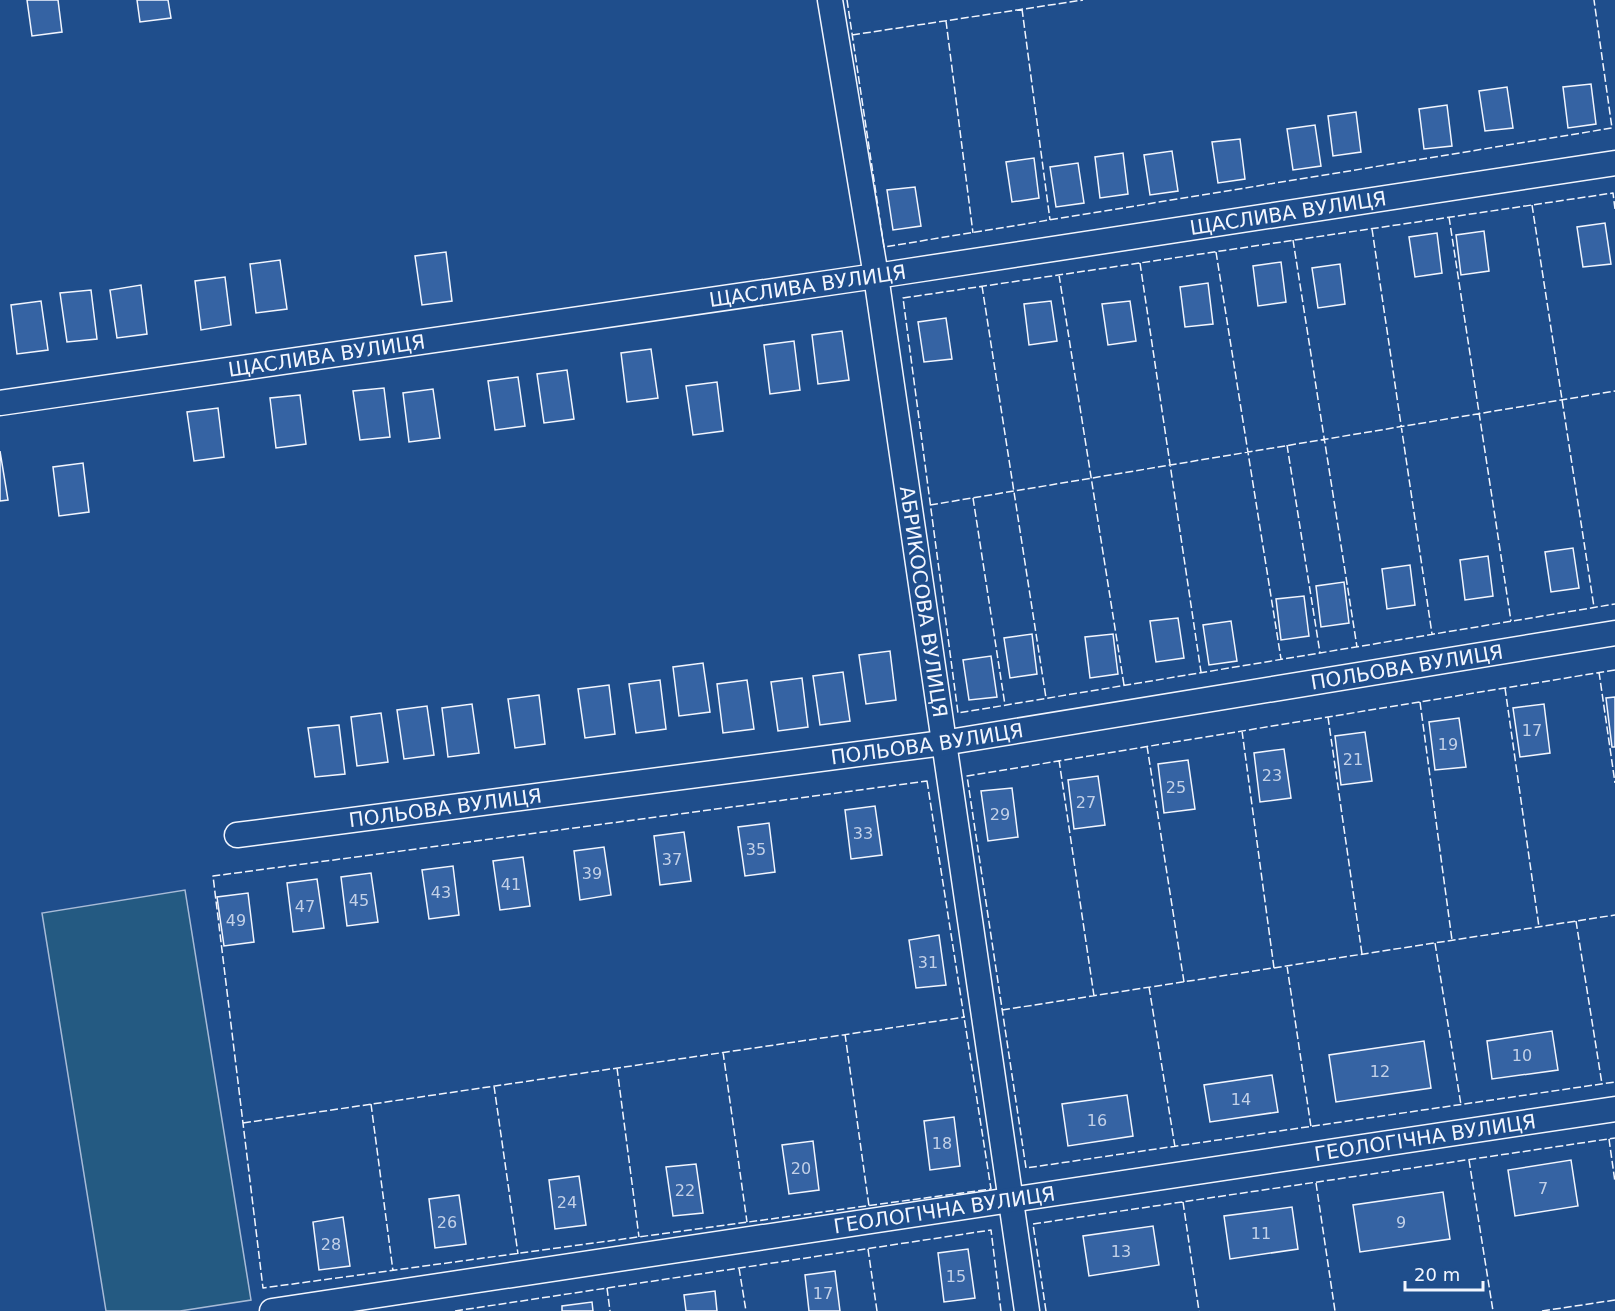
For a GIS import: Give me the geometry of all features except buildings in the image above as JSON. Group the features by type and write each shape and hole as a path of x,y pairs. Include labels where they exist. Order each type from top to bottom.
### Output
{"street":[{"name":"АБРИКОСОВА ВУЛИЦЯ","path":"830,0 876,276 1027,1311"},
{"name":"ЩАСЛИВА ВУЛИЦЯ","path":"0,403 876,276 1615,163"},
{"name":"ПОЛЬОВА ВУЛИЦЯ","path":"237,835 943,743 1615,633"},
{"name":"ГЕОЛОГІЧНА ВУЛИЦЯ","path":"272,1311 1615,1109"}],"shaded area":[{"path":"185,890 251,1300 180,1311 106,1311 42,913"}],"fence":[{"path":"847,0 884,247 1612,128 1594,0"},
{"path":"852,35 1083,0"},
{"path":"1022,9 1050,220"},
{"path":"946,21 973,233"},
{"path":"1615,209 1613,193 903,298 958,713 1615,604"},
{"path":"1532,205 1594,607"},
{"path":"1449,217 1511,621"},
{"path":"1372,229 1432,634"},
{"path":"1293,240 1357,647"},
{"path":"1216,252 1281,659"},
{"path":"1140,263 1201,672"},
{"path":"1059,275 1124,685"},
{"path":"982,286 1046,698"},
{"path":"930,505 1615,391"},
{"path":"1287,445 1320,653"},
{"path":"973,498 1005,705"},
{"path":"1615,670 967,776 1026,1168 1615,1082"},
{"path":"1599,672 1615,783"},
{"path":"1505,688 1539,927"},
{"path":"1420,702 1452,940"},
{"path":"1328,717 1362,954"},
{"path":"1242,731 1274,968"},
{"path":"1147,746 1184,982"},
{"path":"1059,760 1094,996"},
{"path":"927,781 991,1189 263,1288 213,876 927,781"},
{"path":"1002,1010 1615,915"},
{"path":"1576,921 1602,1084"},
{"path":"1435,943 1461,1105"},
{"path":"1287,966 1311,1127"},
{"path":"1149,987 1175,1147"},
{"path":"243,1123 965,1017"},
{"path":"845,1034 869,1206"},
{"path":"723,1052 747,1222"},
{"path":"617,1068 639,1237"},
{"path":"494,1086 518,1254"},
{"path":"371,1104 393,1271"},
{"path":"1046,1311 1033,1224 1615,1138"},
{"path":"1609,1139 1615,1182"},
{"path":"1469,1160 1493,1311"},
{"path":"1316,1183 1335,1311"},
{"path":"1183,1202 1199,1311"},
{"path":"455,1311 991,1230 1001,1311"},
{"path":"868,1249 877,1311"},
{"path":"739,1268 746,1311"},
{"path":"607,1288 610,1311"},
{"path":"1542,1311 1615,1300"}]}
